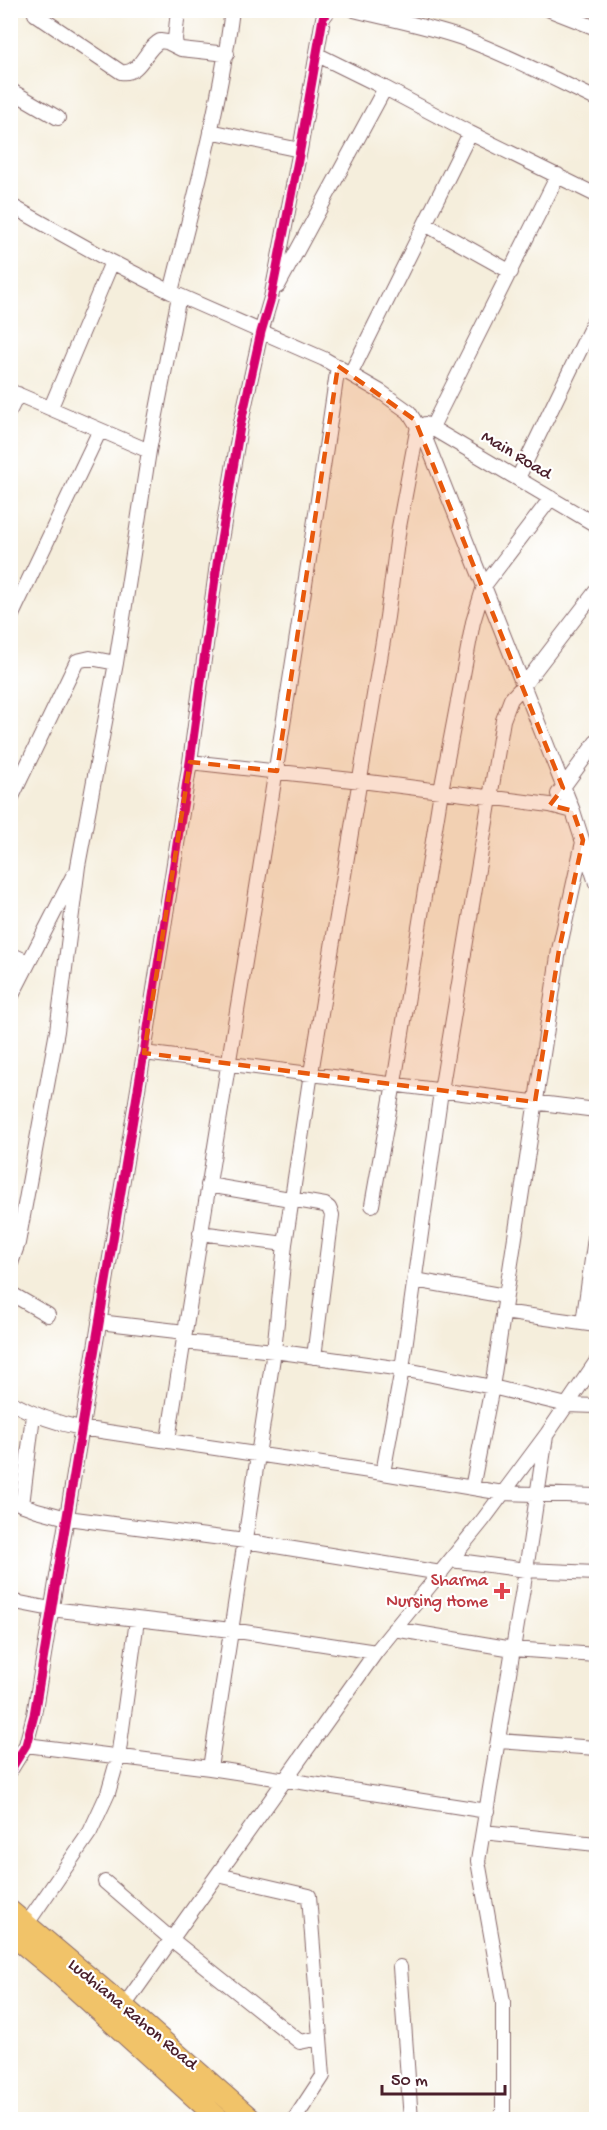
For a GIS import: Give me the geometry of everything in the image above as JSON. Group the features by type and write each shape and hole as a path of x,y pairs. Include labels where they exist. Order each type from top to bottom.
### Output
{"main road":[{"name":"Ludhiana Rahon Road","path":"16,1923 117,2015 220,2119"},
{"name":"Ludhiana Rahon Road","path":"117,2015 252,2120"}],"street":[{"path":"176,46 178,10"},
{"path":"10,1266 18,1243 55,1043 78,866 116,663 175,294 227,54 232,10"},
{"path":"12,1767 26,1745 34,1715 144,1053 240,427 271,298 318,55 323,18 329,10"},
{"path":"354,10 460,38 509,56 597,99"},
{"path":"550,10 597,28"},
{"path":"35,14 121,72 129,73 135,70 156,43 167,42 181,49 227,54"},
{"path":"318,55 470,134 597,195"},
{"path":"271,298 385,88"},
{"path":"10,90 58,118"},
{"path":"210,131 300,150"},
{"path":"351,374 470,134"},
{"path":"210,1768 273,1351 291,1199 399,527 422,424 511,272 558,175"},
{"name":"Main Road","path":"10,205 175,294 338,366 409,412 422,424 597,525"},
{"path":"425,224 511,272"},
{"path":"51,407 112,262"},
{"path":"518,478 597,316"},
{"path":"168,1440 277,771 338,366"},
{"path":"10,410 14,392 149,451"},
{"path":"422,424 573,811 597,883"},
{"path":"10,619 100,430"},
{"path":"372,1205 441,792 473,622 484,586 551,498"},
{"path":"383,1473 402,1369 441,1091 506,708 597,591"},
{"path":"10,801 77,661 90,658 116,663"},
{"path":"550,805 597,742"},
{"path":"190,762 550,805 573,811"},
{"path":"472,1488 492,1387 559,950 583,840"},
{"path":"10,999 78,866"},
{"path":"10,954 28,962"},
{"path":"144,1053 597,1110"},
{"path":"208,1185 325,1205 329,1208 332,1215 314,1357"},
{"path":"503,1312 590,1324 597,1231"},
{"path":"200,1233 285,1244"},
{"path":"415,1280 505,1296"},
{"path":"10,1293 48,1315"},
{"path":"99,1322 273,1351 402,1369 567,1405 597,1406"},
{"path":"117,2015 376,1652 503,1493 597,1362"},
{"path":"10,1402 33,1415 81,1428 503,1493 597,1496"},
{"path":"33,1415 16,1502 67,1518 244,1540 441,1573"},
{"path":"503,2120 503,2002 478,1861 547,1434"},
{"path":"451,1560 526,1570 597,1573"},
{"path":"10,1601 51,1609 231,1630 376,1652"},
{"path":"16,1923 90,1832 108,1793 118,1758 137,1620"},
{"path":"394,1629 513,1649 597,1655"},
{"path":"499,1741 597,1748"},
{"path":"26,1745 210,1768 487,1811"},
{"path":"483,1832 597,1844"},
{"path":"218,1875 309,1896 323,2076 294,2120"},
{"path":"105,1882 171,1939 300,2042 320,2038"},
{"path":"400,1967 411,2120"}],"highlighted area":[{"path":"338,366 415,420 563,788 550,805 573,811 583,840 559,950 535,1102 144,1053 190,762 277,771"}],"cycle path":[{"path":"10,1771 26,1745 34,1715 144,1053 190,762 217,564 240,427 271,298 323,18 329,10"}],"place":[{"name":"Sharma Nursing Home","path":"502,1591"}]}
